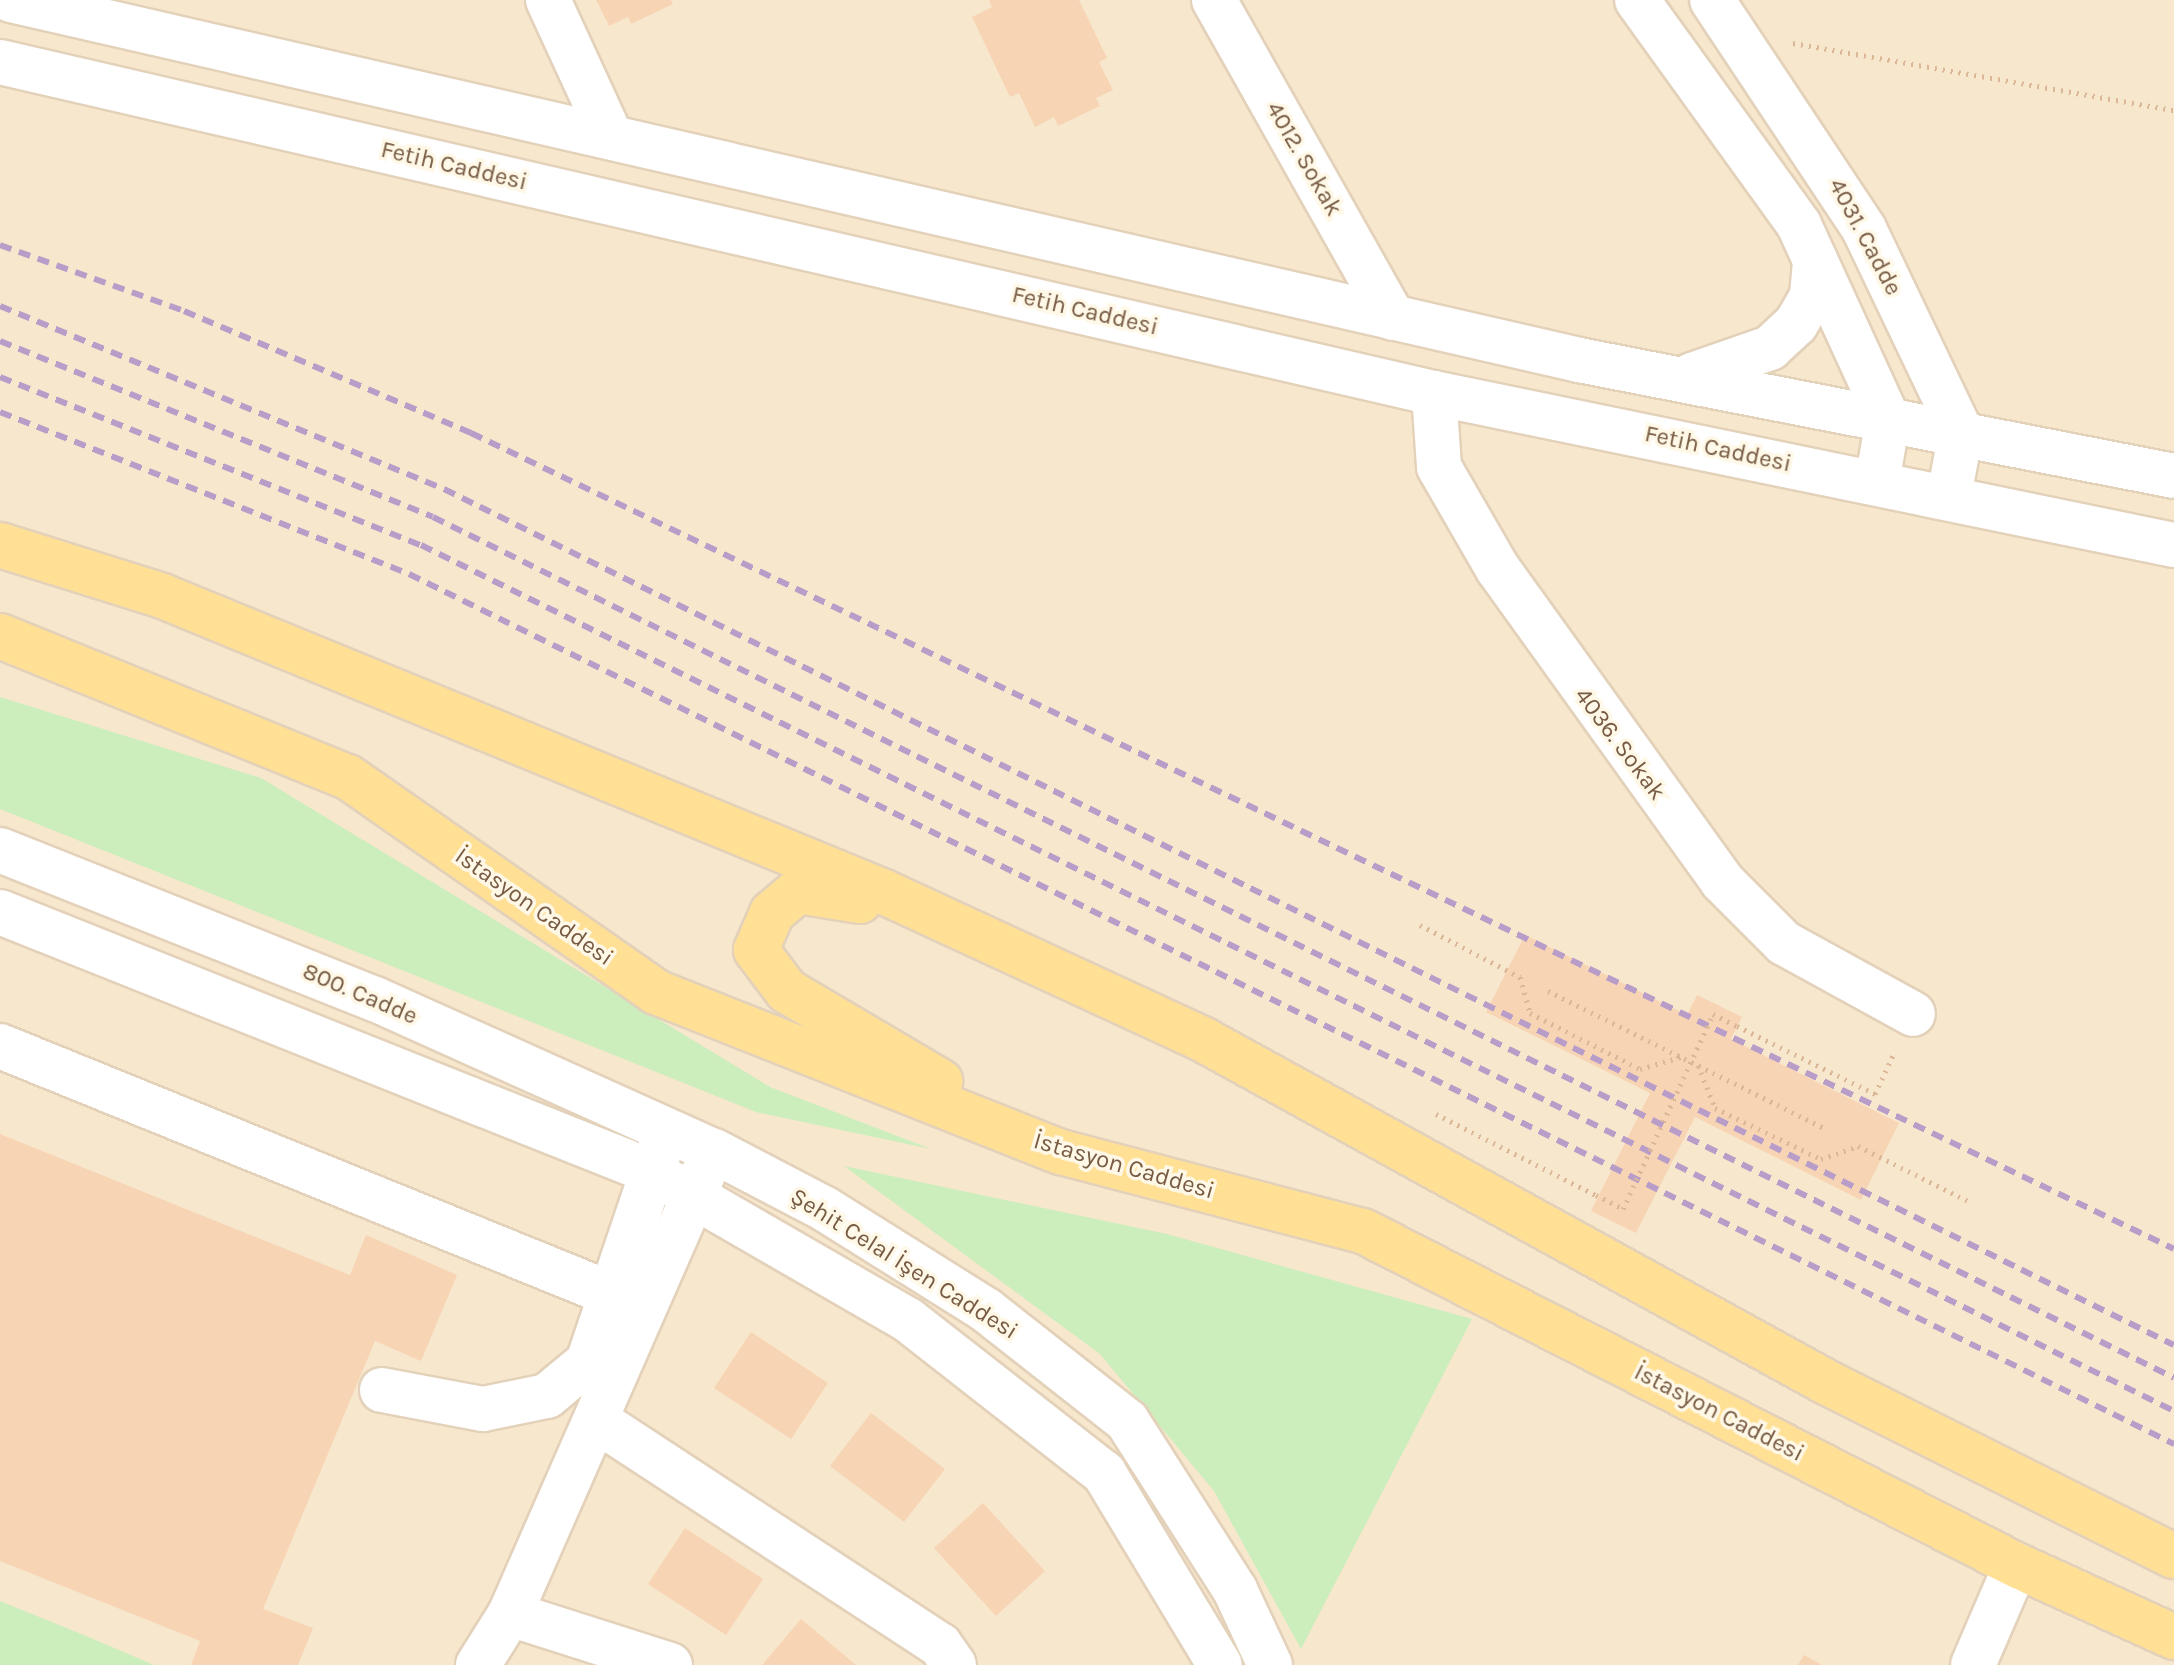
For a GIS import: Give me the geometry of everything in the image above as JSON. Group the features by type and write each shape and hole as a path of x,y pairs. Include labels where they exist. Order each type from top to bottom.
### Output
{"main road":[{"path":"0,545 160,595 999,945 1204,1040 1826,1382 2174,1556"},
{"name":"İstasyon Caddesi","path":"0,636 348,777 656,992 1061,1152 1363,1231 2016,1565 2174,1637"},
{"path":"999,945 836,893 798,891 772,913 756,950 787,991 1061,1152"}],"street":[{"path":"11,0 610,135 1393,318 2174,476"},
{"path":"548,0 610,135"},
{"name":"4012. Sokak","path":"1214,0 1393,318"},
{"path":"1637,0 1799,225 1888,419 1877,483"},
{"name":"4031. Cadde","path":"1712,0 1843,190 1961,432"},
{"name":"Fetih Caddesi","path":"0,62 1434,393 1949,496 2174,545"},
{"path":"1686,377 1770,348 1812,296 1815,260"},
{"name":"4036. Sokak","path":"1434,393 1439,467 1498,569 1722,881 1784,943 1913,1014"},
{"path":"1949,496 1961,432"},
{"name":"800. Cadde","path":"0,850 375,999 714,1151"},
{"path":"0,912 650,1171 694,1193"},
{"path":"0,1046 611,1294"},
{"path":"382,1390 483,1409 547,1396 588,1362 650,1171 667,1130"},
{"path":"478,1665 510,1614 714,1151"},
{"name":"Şehit Celal İşen Caddesi","path":"714,1151 825,1209 986,1310 1127,1421 1235,1590 1270,1665"},
{"name":"Şehit Celal İşen Caddesi","path":"694,1193 908,1320 1104,1473 1220,1665"},
{"path":"596,1420 940,1645 954,1665"},
{"path":"1973,1665 2016,1565"},
{"path":"510,1614 670,1665"}],"path":[{"path":"1745,51 1771,39 2174,110"},
{"path":"1420,925 1520,977 1530,1013 1612,1055 1640,1069 1681,1057"},
{"path":"1548,991 1826,1129"},
{"path":"1486,1140 1623,1209 1713,1014 1875,1094"},
{"path":"1698,1065 1715,1108 1821,1159 1858,1146 1972,1203"}],"shaded area":[{"path":"0,0 2174,0 2174,1665 0,1665"}],"green space":[{"path":"0,697 261,778 770,1087 931,1149 756,1112 0,809"},
{"path":"844,1166 1167,1234 1472,1319 1301,1649 1214,1491 1100,1354"},
{"path":"0,1601 91,1638 154,1665 0,1665"}],"building":[{"path":"596,0 671,0 673,4 631,24 628,17 609,26"},
{"path":"989,0 1079,0 1107,58 1099,62 1113,90 1096,98 1100,106 1058,126 1054,117 1035,127 1019,93 1010,97 972,17 992,7"},
{"path":"1525,935 1687,1015 1697,995 1742,1017 1731,1039 1899,1123 1861,1200 1695,1117 1636,1233 1591,1211 1650,1093 1486,1012"},
{"path":"0,1134 350,1275 366,1235 457,1275 421,1361 375,1341 263,1609 313,1628 298,1665 191,1665 200,1641 0,1561"},
{"path":"751,1332 828,1383 791,1439 714,1388"},
{"path":"871,1413 945,1469 904,1522 830,1466"},
{"path":"983,1503 1045,1571 996,1616 934,1548"},
{"path":"685,1528 763,1579 726,1635 648,1584"},
{"path":"801,1619 856,1665 762,1665"},
{"path":"1804,1655 1822,1665 1798,1665"}],"railway":[{"path":"0,245 184,311 471,433 2174,1249"},
{"path":"0,306 444,489 2174,1345"},
{"path":"0,341 433,517 2174,1378"},
{"path":"0,377 421,545 2174,1411"},
{"path":"0,412 409,574 2174,1444"}]}
